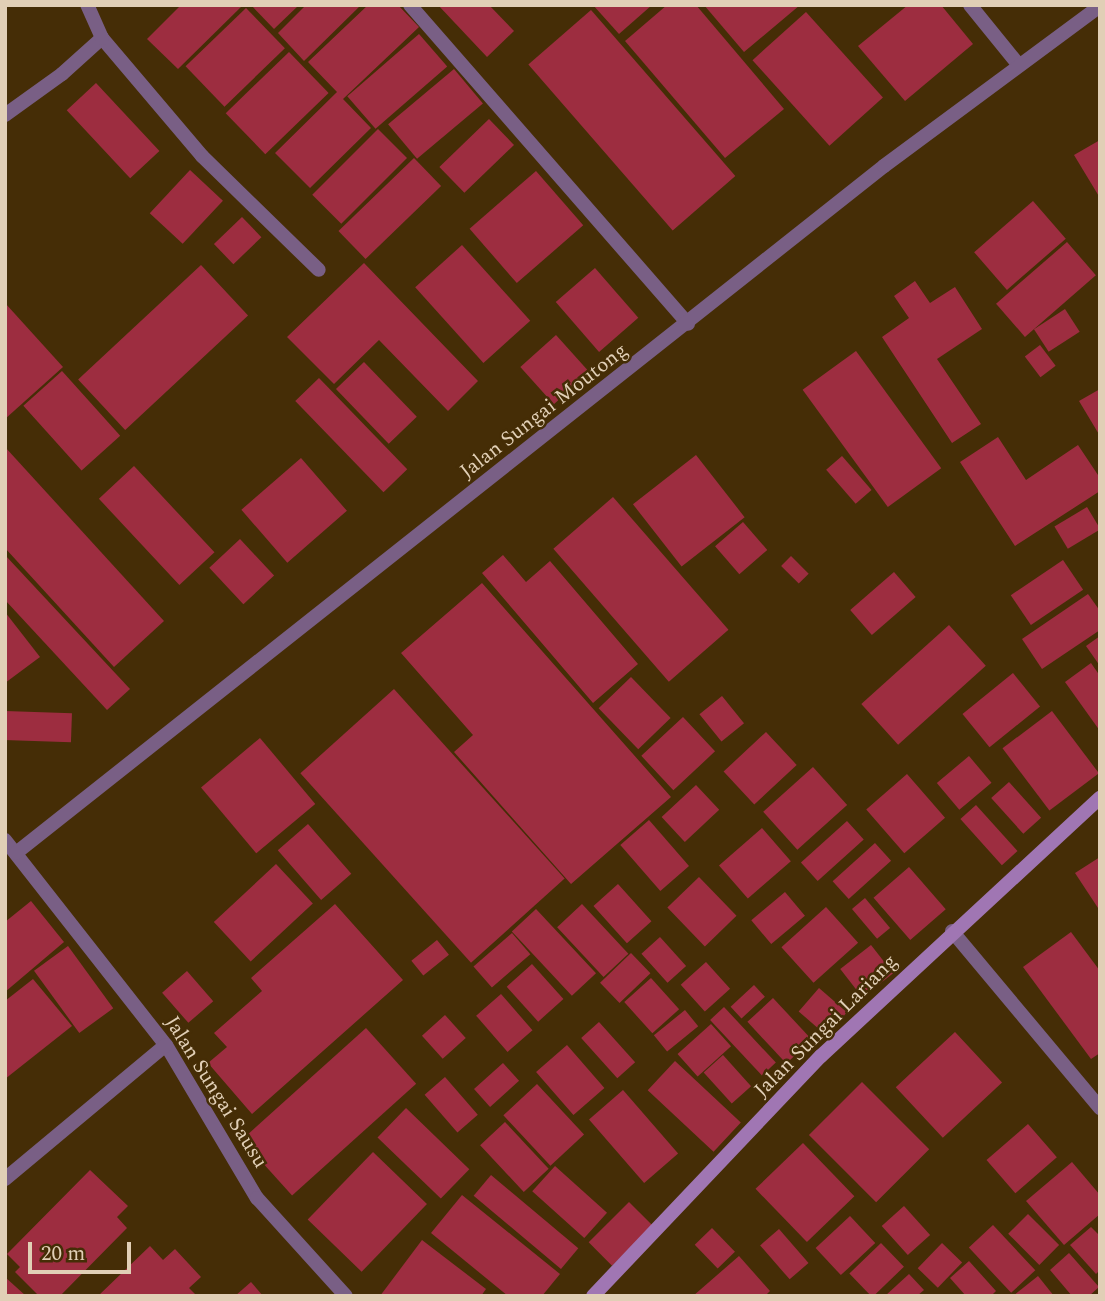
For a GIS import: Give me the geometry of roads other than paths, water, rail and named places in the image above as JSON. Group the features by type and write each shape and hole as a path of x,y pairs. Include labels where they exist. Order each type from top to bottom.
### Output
{"street":[{"path":"87,5 102,38 202,156 319,270"},
{"path":"410,5 688,324"},
{"path":"970,5 1018,64"},
{"name":"Jalan Sungai Moutong","path":"16,853 1018,64 1100,6"},
{"path":"5,115 62,74 102,38"},
{"name":"Jalan Sungai Lariang","path":"593,1296 821,1056 952,931 1100,798"},
{"name":"Jalan Sungai Sausu","path":"5,840 166,1045 257,1198 346,1296"},
{"path":"952,931 1100,1108"},
{"path":"5,1179 166,1045"}]}
